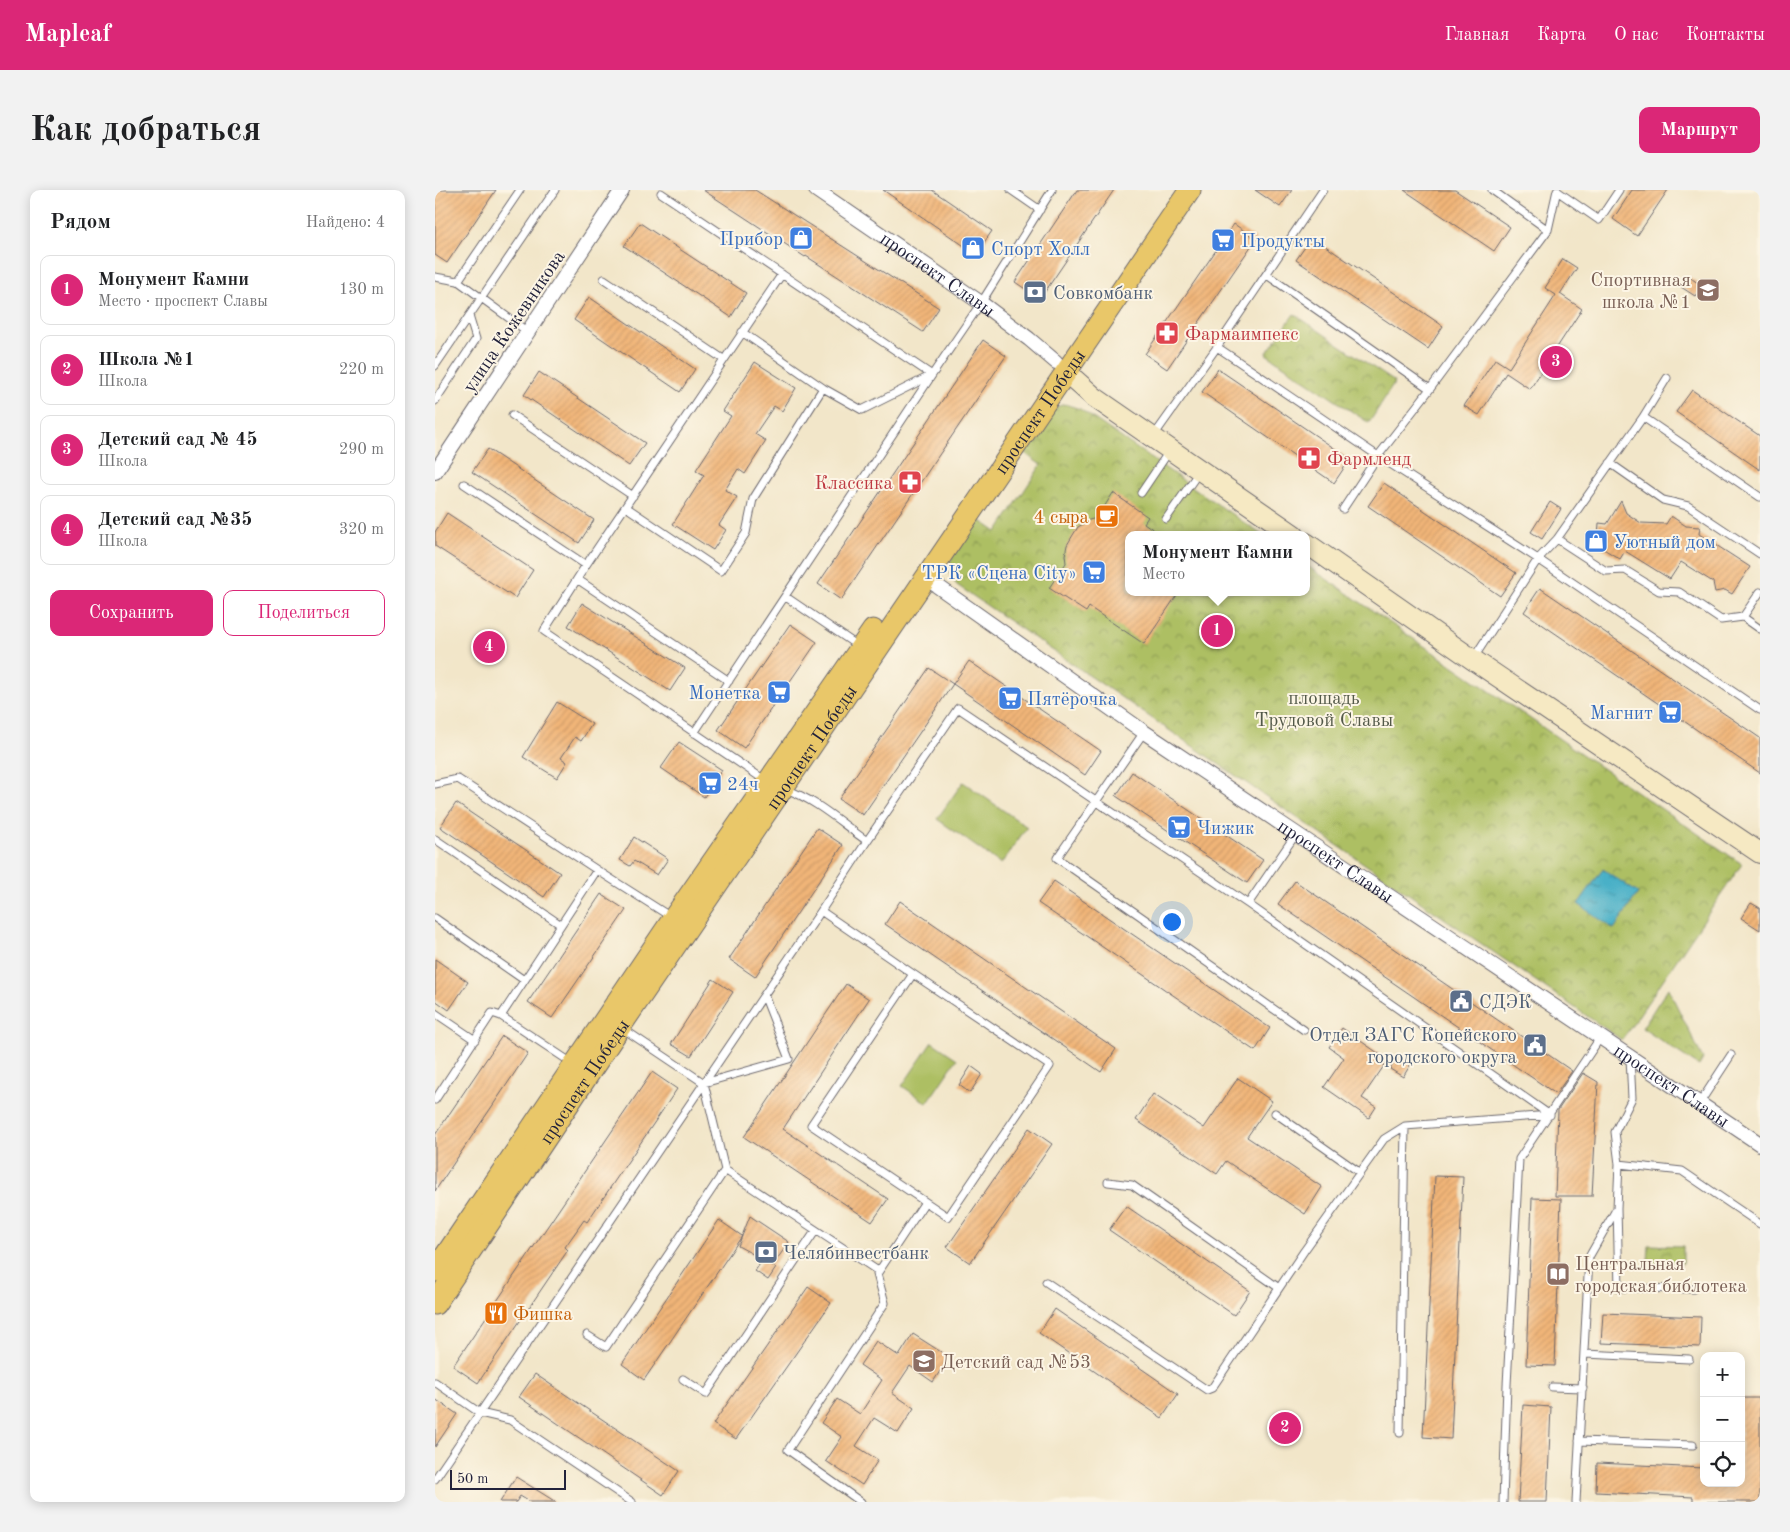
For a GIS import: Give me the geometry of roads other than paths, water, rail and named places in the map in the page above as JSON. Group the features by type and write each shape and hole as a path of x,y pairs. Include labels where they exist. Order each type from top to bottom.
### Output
{"main road":[{"name":"проспект Победы","path":"1061,367 1173,190"},
{"name":"проспект Победы","path":"435,1272 673,919 775,785 1061,367 1190,190"},
{"name":"проспект Славы","path":"1061,367 1094,396 1288,531"},
{"path":"1310,546 1472,659 1760,853"},
{"name":"проспект Победы","path":"435,1304 620,1027 861,648 920,574"}],"street":[{"name":"улица Кожевникова","path":"435,472 622,190"},
{"name":"проспект Славы","path":"816,190 981,303 1029,339 1061,367"},
{"name":"проспект Славы","path":"920,574 1144,732 1760,1144"}],"lane":[{"path":"458,281 520,190"},
{"path":"435,366 555,190"},
{"path":"1011,190 1040,210"},
{"path":"694,733 981,303 1052,190"},
{"path":"1153,438 1267,275 1323,190"},
{"path":"1492,190 1548,230"},
{"path":"1343,509 1378,456 1430,390 1548,230 1557,190 1599,220 1619,190"},
{"path":"661,193 932,375"},
{"path":"782,274 585,565 544,630 694,733 775,785 794,792 867,840"},
{"path":"1267,275 1430,390"},
{"path":"435,278 458,281 529,332"},
{"path":"604,279 723,359"},
{"path":"435,401 476,339 469,316"},
{"path":"742,332 823,388 861,410 932,375"},
{"path":"1217,347 1378,456 1538,559 1760,710"},
{"path":"1472,659 1538,559 1557,540 1643,417 1667,378"},
{"path":"626,507 721,571 746,533 753,499 823,388"},
{"path":"512,415 633,496"},
{"path":"1643,417 1760,497"},
{"path":"1141,493 1170,450"},
{"path":"1611,463 1663,500 1688,506 1760,554"},
{"path":"1167,519 1200,470"},
{"path":"464,484 585,565"},
{"path":"1557,540 1606,571 1625,570 1659,591 1679,592 1721,620 1743,617 1760,628"},
{"path":"577,579 729,681"},
{"path":"1743,617 1760,592"},
{"path":"786,596 861,648"},
{"path":"435,1480 958,708 1248,904 1550,1115"},
{"path":"1144,732 1057,858 1304,1030"},
{"path":"435,784 458,779 673,919"},
{"path":"1248,904 1296,834"},
{"path":"435,840 561,925"},
{"path":"501,1016 597,870"},
{"path":"821,911 1050,1066 948,1217 811,1125 913,974"},
{"path":"435,918 524,980"},
{"path":"704,1083 789,1059 764,995"},
{"path":"435,1013 475,1040"},
{"path":"435,1100 492,1013 501,1016 574,1065"},
{"path":"620,1027 704,1083 725,1170 878,1271"},
{"path":"1503,1502 1519,1158 1550,1115 1600,1038"},
{"path":"1699,1104 1731,1055"},
{"path":"1630,1057 1632,1098 1615,1132 1619,1164 1617,1208 1619,1288 1694,1290"},
{"path":"1275,1113 1359,1172"},
{"path":"1046,1282 1207,1390 1212,1388 1359,1172 1384,1139 1405,1126 1550,1115"},
{"path":"1400,1433 1405,1126"},
{"path":"1619,1164 1682,1171 1760,1224"},
{"path":"587,1335 606,1347 725,1170"},
{"path":"1108,1182 1132,1186 1279,1288"},
{"path":"861,1502 788,1450 885,1304 877,1274 878,1271 925,1202"},
{"path":"1576,1502 1589,1257 1617,1208"},
{"path":"683,1379 705,1394 816,1230"},
{"path":"1585,1354 1689,1359"},
{"path":"435,1382 480,1412 510,1420 632,1502"},
{"path":"1552,1387 1583,1388"},
{"path":"1579,1441 1693,1445"}],"water":[{"path":"1603,869 1638,893 1614,929 1578,904"}],"place":[{"name":"Прибор","path":"801,238"},
{"name":"Продукты","path":"1223,240"},
{"name":"Спорт Холл","path":"973,248"},
{"name":"Спортивная школа №1","path":"1708,290"},
{"name":"Совкомбанк","path":"1035,292"},
{"name":"Фармаимпекс","path":"1167,333"},
{"name":"Детский сад № 45","path":"1556,362"},
{"name":"Фармленд","path":"1309,458"},
{"name":"Классика","path":"910,482"},
{"name":"4 сыра","path":"1107,516"},
{"name":"Уютный дом","path":"1596,541"},
{"name":"ТРК «Сцена City»","path":"1094,572"},
{"name":"Монумент Камни","path":"1217,631"},
{"name":"Детский сад №35","path":"489,647"},
{"name":"Монетка","path":"779,692"},
{"name":"Пятёрочка","path":"1010,698"},
{"name":"Магнит","path":"1670,712"},
{"name":"24ч","path":"710,783"},
{"name":"Чижик","path":"1179,827"},
{"name":"СДЭК","path":"1461,1001"},
{"name":"Отдел ЗАГС Копейского городского округа","path":"1535,1045"},
{"name":"Челябинвестбанк","path":"766,1252"},
{"name":"Центральная городская библотека","path":"1558,1274"},
{"name":"Фишка","path":"496,1313"},
{"name":"Детский сад №53","path":"924,1361"},
{"name":"Школа №1","path":"1285,1428"}],"park label":[{"name":"площадь Трудовой Славы","path":"1324,708"}]}
